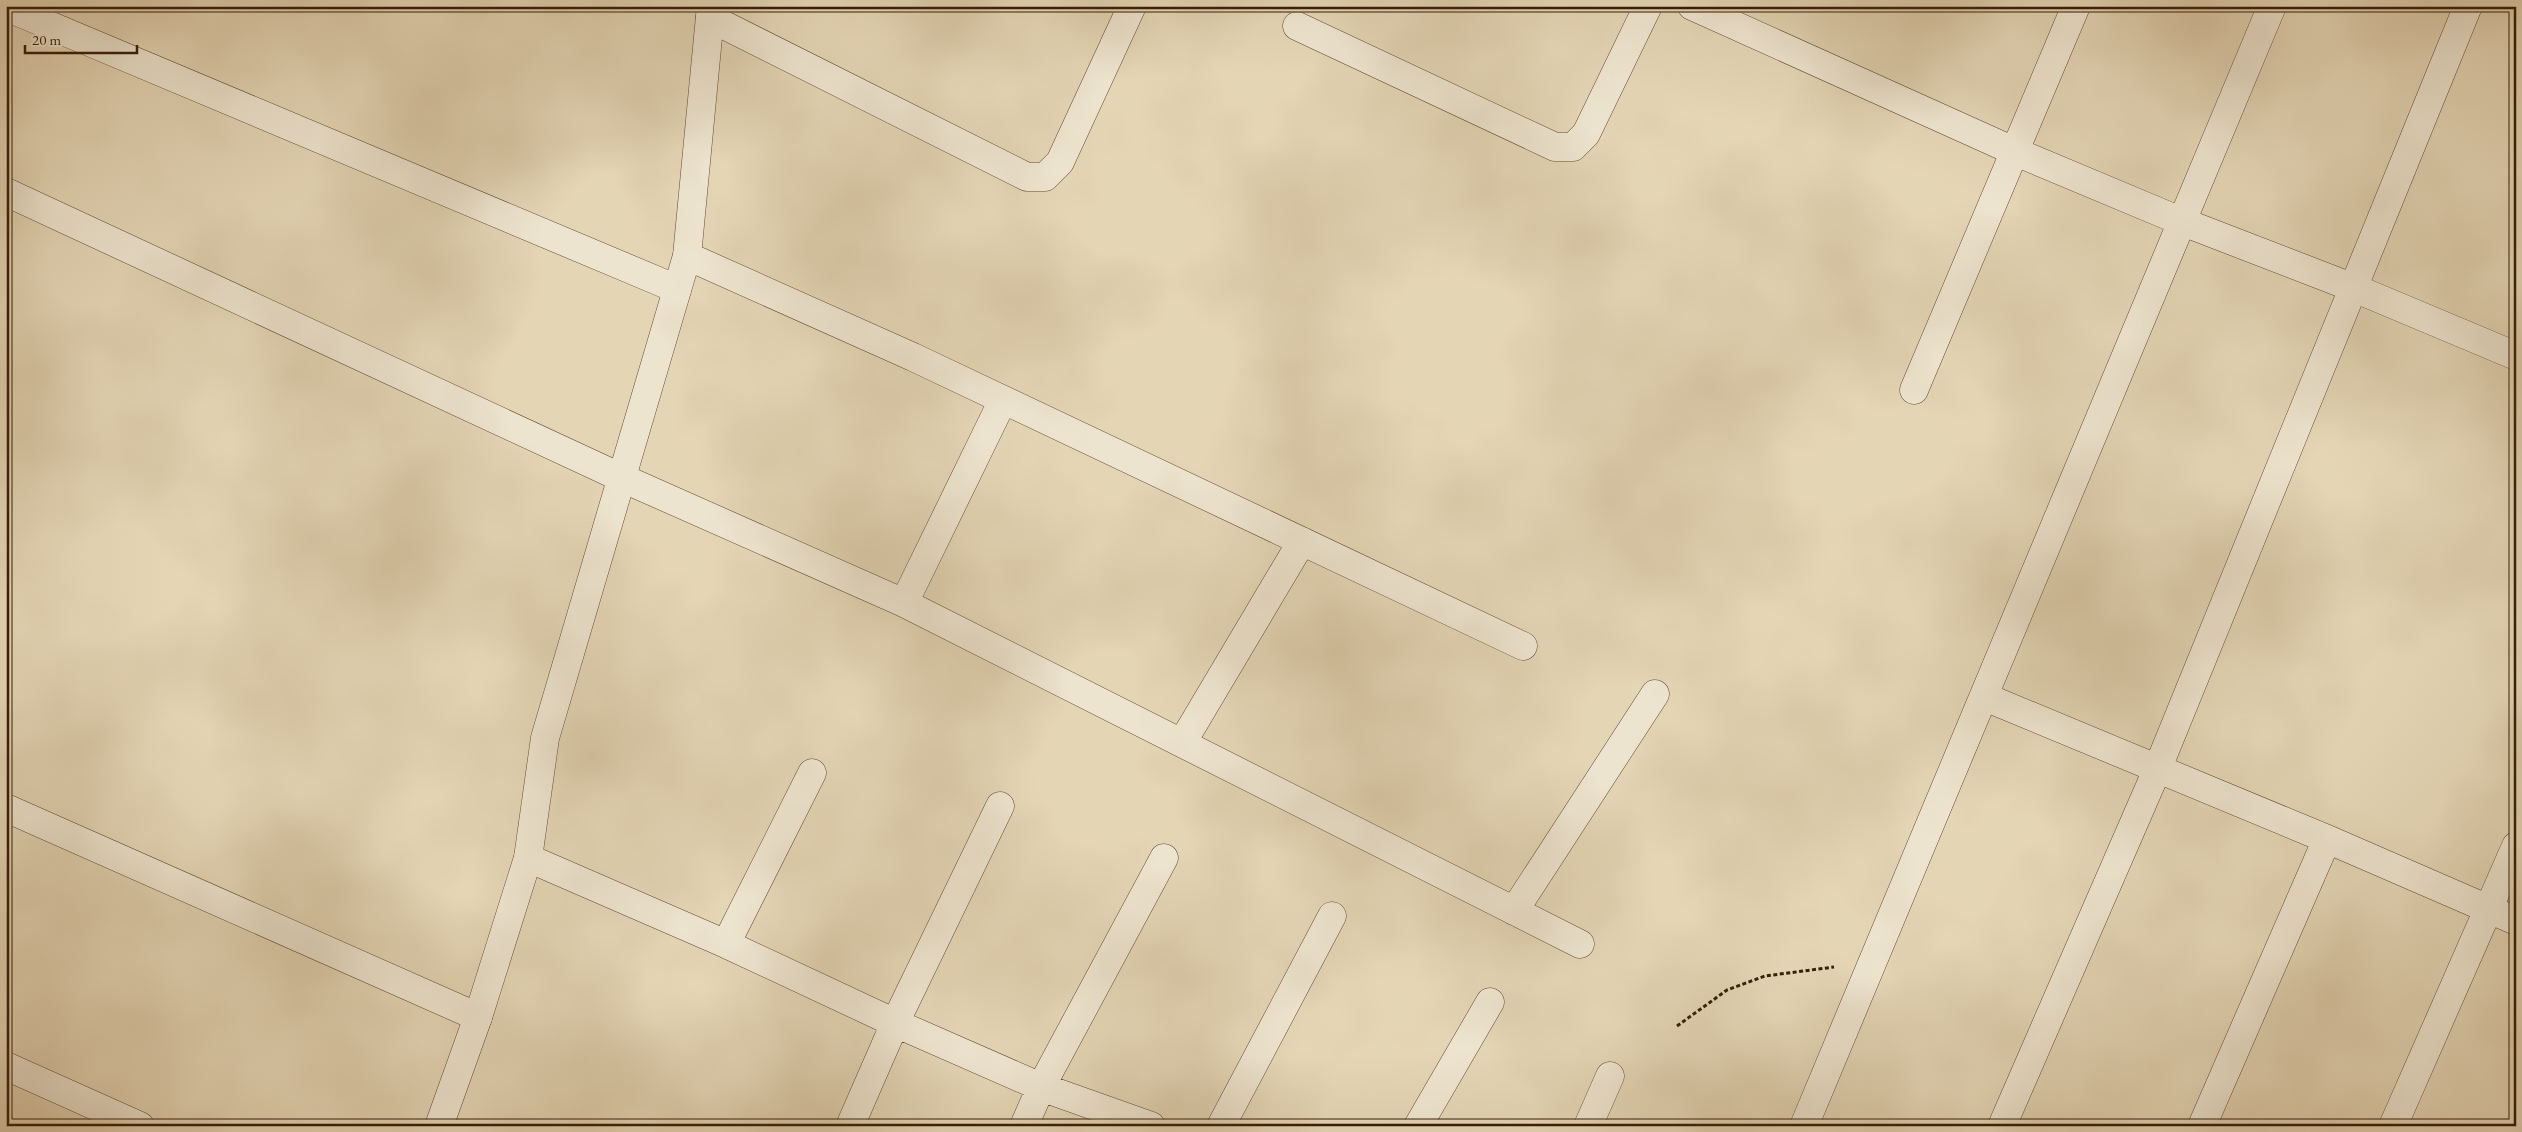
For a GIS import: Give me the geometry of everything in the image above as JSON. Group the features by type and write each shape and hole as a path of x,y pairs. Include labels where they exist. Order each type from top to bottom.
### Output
{"street":[{"path":"439,1126 478,1017 528,858 545,738 687,256 710,12 1027,177 1045,177 1060,162 1132,6"},
{"path":"1297,26 1555,147 1573,147 1586,134 1648,6"},
{"path":"1692,6 2016,152 2183,222 2513,348"},
{"path":"1914,390 2076,6"},
{"path":"1804,1126 1985,697 2272,6"},
{"path":"2002,1126 2157,770 2468,6"},
{"path":"6,7 677,289"},
{"path":"6,192 622,478 904,603 1580,944"},
{"path":"687,256 1003,400 1523,646"},
{"path":"904,603 1003,400"},
{"path":"1182,743 1302,541"},
{"path":"1514,911 1655,694"},
{"path":"1985,697 2327,839 2516,920"},
{"path":"726,944 812,773"},
{"path":"850,1126 894,1023 1000,806"},
{"path":"6,808 478,1017"},
{"path":"2202,1126 2327,839"},
{"path":"2393,1126 2516,846"},
{"path":"528,858 726,944 894,1023 1041,1087 1150,1126"},
{"path":"1024,1126 1041,1087 1164,858"},
{"path":"1221,1126 1332,916"},
{"path":"1418,1126 1490,1002"},
{"path":"6,1066 140,1126"},
{"path":"1588,1126 1610,1076"}],"path":[{"path":"1677,1026 1728,990 1765,976 1873,962"}]}
